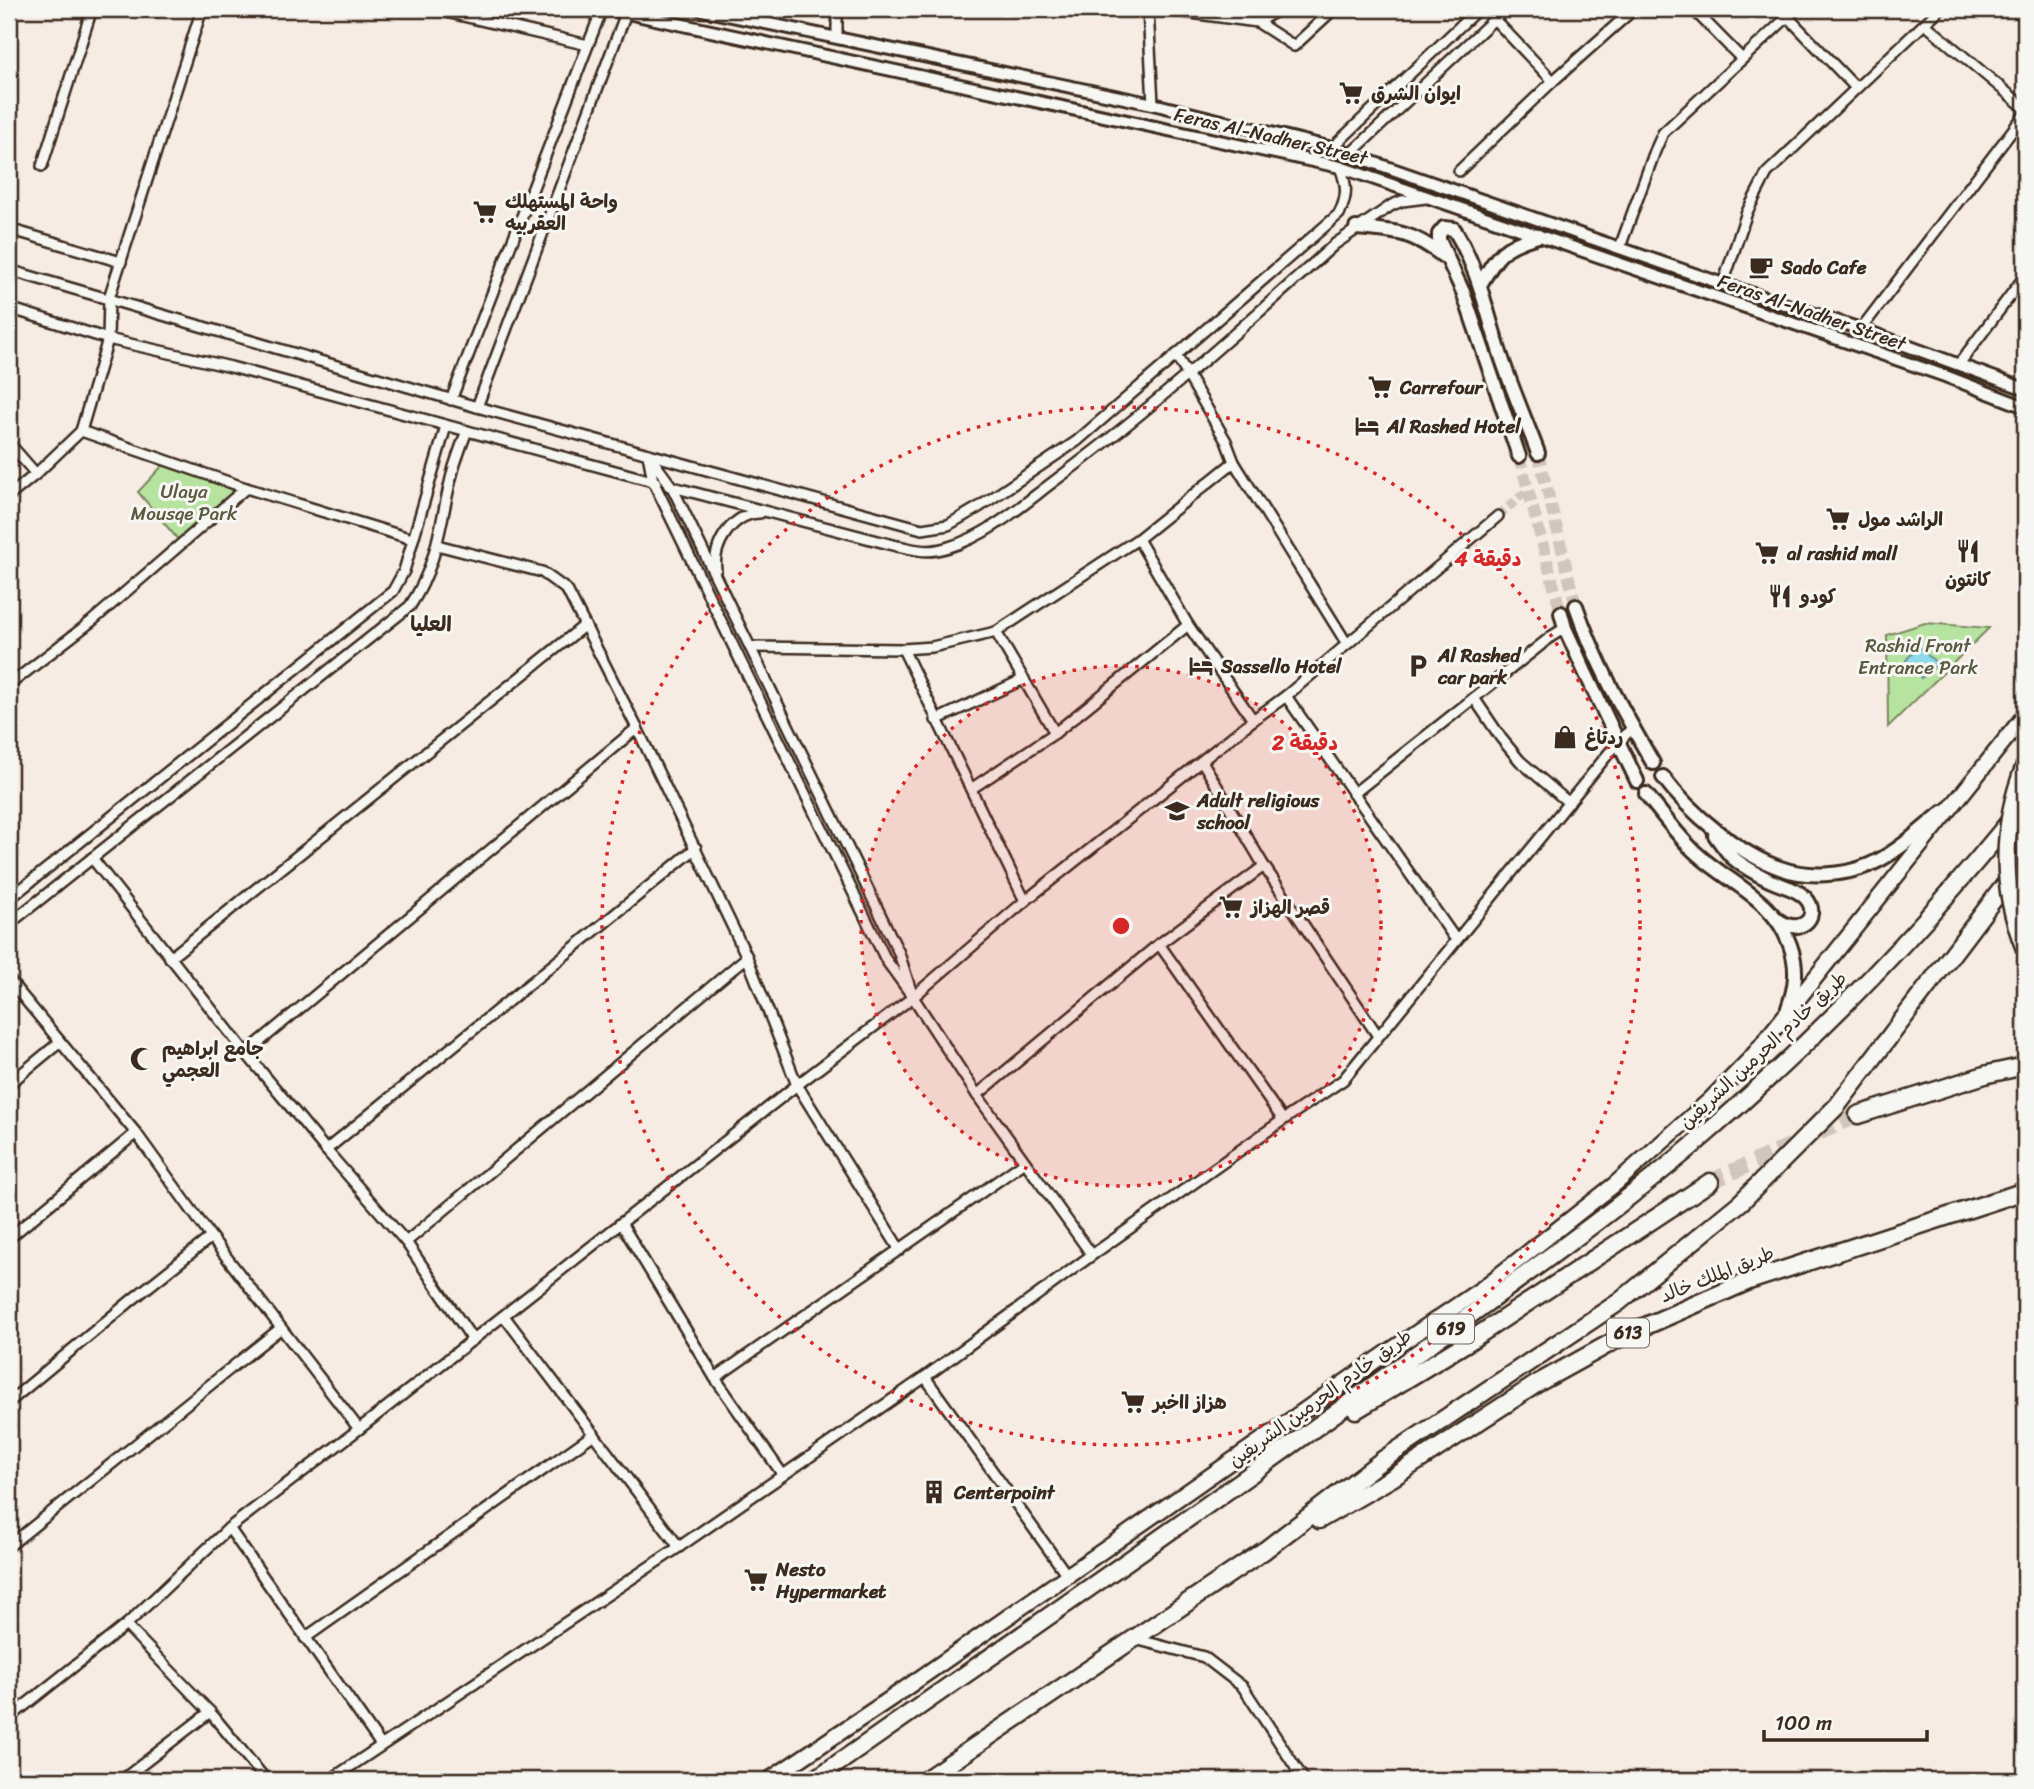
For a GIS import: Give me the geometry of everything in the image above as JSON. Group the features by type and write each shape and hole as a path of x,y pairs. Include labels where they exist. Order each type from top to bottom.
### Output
{"highway":[{"path":"2025,765 2009,815 2006,856 2006,878 2012,910 2025,949"},
{"name":"طريق خادم الحرمين الشريفين","path":"814,1780 1270,1462 1598,1221 1693,1145 1867,981 1982,856 2025,802"},
{"path":"925,1780 1265,1550 1381,1461 1619,1302 1741,1202 1837,1105 2025,858"},
{"path":"1858,1115 1988,1074 2025,1066"},
{"path":"1270,1462 1468,1342 1710,1182"},
{"name":"طريق الملك خالد","path":"1265,1550 1392,1478 1538,1383 1625,1335 1749,1280 2025,1191"}],"main road":[{"path":"1519,456 1463,292 1439,240 1442,230 1448,227 1454,229 1466,248 1502,357 1538,453"},
{"path":"1356,228 1395,231 1411,236 1429,244 1446,258"},
{"path":"1480,285 1497,256 1519,241 1538,236"},
{"path":"1576,606 1632,728 1653,764"},
{"path":"1561,613 1565,628 1637,781"},
{"path":"769,1780 1495,1279 1614,1185 1711,1099 1751,1058 2025,715"},
{"path":"1663,778 1686,805 1741,848 1778,868 1810,874 1849,871 1869,865 1886,856 1951,806"},
{"path":"1646,794 1695,851 1763,903 1778,920 1785,925 1798,927 1807,920 1811,908 1800,893 1768,880 1732,856 1701,818"},
{"path":"1778,920 1794,956 1796,978 1793,995 1783,1020"}],"street":[{"path":"42,166 92,9"},
{"path":"9,496 81,432 108,339 109,298 202,9"},
{"path":"433,9 588,45"},
{"path":"452,400 602,9"},
{"name":"Feras Al-Nadher Street","path":"609,9 1340,167 1945,376 2025,407"},
{"name":"Feras Al-Nadher Street","path":"698,9 1153,104 1332,148 1861,329 2025,390"},
{"path":"837,9 837,38"},
{"path":"1148,9 1153,104"},
{"path":"1161,9 1257,22 1294,46 1335,9"},
{"path":"1256,9 1257,22"},
{"path":"1257,22 1280,9"},
{"path":"1349,155 1505,9"},
{"path":"1459,171 1622,12 1634,9"},
{"path":"1693,9 1742,59"},
{"path":"1620,247 1663,133 1796,9"},
{"path":"1723,284 1747,212 1767,173 1940,9"},
{"path":"1472,39 1474,11"},
{"path":"1332,148 1474,11"},
{"path":"477,407 626,13"},
{"path":"1788,17 1856,88"},
{"path":"1493,19 1553,81"},
{"path":"1925,24 2025,107"},
{"path":"1861,329 2025,114"},
{"path":"9,270 452,400 922,530 948,525 1077,441 1339,214 1346,201 1347,190 1340,167"},
{"path":"9,308 108,339 231,367 770,513 929,552 951,547 995,525 1093,453 1189,375 1356,228 1402,201 1427,198"},
{"path":"9,229 121,262"},
{"path":"1959,364 2025,276"},
{"path":"1176,355 1226,441 1234,462 1347,644"},
{"path":"9,899 393,591 404,570 446,425"},
{"path":"9,924 410,606 422,587 437,545 454,468 467,431"},
{"path":"81,432 246,488 412,539"},
{"path":"9,443 36,474"},
{"path":"648,454 653,481 886,960 977,1095 1092,1255"},
{"path":"648,454 672,486 899,953 913,997"},
{"path":"750,647 903,649 932,647 996,632 1138,538 1234,462"},
{"path":"9,685 92,621 246,488"},
{"path":"718,582 714,559 721,540 738,519 754,513 770,513"},
{"path":"9,1718 127,1625 229,1528 913,997 1025,901 1286,696 1498,516"},
{"path":"1138,538 1188,625 1253,720"},
{"path":"437,545 542,572 567,590 696,848 747,957 797,1085 900,1250"},
{"path":"170,958 585,625"},
{"path":"971,789 1055,733 1188,625"},
{"path":"1353,794 1565,628"},
{"path":"996,632 1055,733"},
{"path":"903,649 1025,901"},
{"path":"936,720 1024,679"},
{"path":"1286,696 1456,940"},
{"path":"1474,698 1520,761 1569,803"},
{"path":"246,1053 637,728"},
{"path":"330,1780 679,1547 925,1377 1092,1255 1343,1080 1632,728"},
{"path":"1202,761 1264,866 1378,1036"},
{"path":"326,1150 696,848"},
{"path":"92,858 246,1053 406,1242 472,1340"},
{"path":"977,1095 1159,944 1264,866"},
{"path":"1159,944 1283,1121"},
{"path":"406,1242 747,957"},
{"path":"9,980 136,1133 211,1237 359,1429"},
{"path":"9,1084 60,1042"},
{"path":"9,1238 136,1133"},
{"path":"715,1378 1025,1162"},
{"path":"621,1223 715,1378 783,1475"},
{"path":"9,1402 211,1237"},
{"path":"504,1316 679,1547"},
{"path":"9,1546 281,1328"},
{"path":"925,1377 1067,1575"},
{"path":"305,1638 594,1434"},
{"path":"229,1528 380,1745"},
{"path":"127,1625 210,1712 266,1780"},
{"path":"1135,1639 1204,1657 1243,1687 1304,1780"},
{"path":"122,1780 210,1712"}],"green space":[{"name":"Ulaya Mousqe Park","path":"163,465 246,488 180,542 138,492"},
{"name":"Rashid Front Entrance Park","path":"1925,623 1989,628 1888,727 1887,635"}],"water":[{"path":"1918,647 1938,664 1921,678 1906,660"}],"tunnel":[{"path":"1538,453 1576,606"},
{"path":"1519,456 1561,613"},
{"path":"1498,516 1528,490"},
{"path":"1710,1182 1858,1115"}],"place":[{"name":"ايوان الشرق","path":"1351,93"},
{"name":"واحة المستهلك العقربيه","path":"485,212"},
{"name":"Sado Cafe","path":"1761,267"},
{"name":"Carrefour","path":"1380,387"},
{"name":"Al Rashed Hotel","path":"1367,426"},
{"name":"الراشد مول","path":"1838,519"},
{"name":"كانتون","path":"1968,551"},
{"name":"al rashid mall","path":"1767,553"},
{"name":"كودو","path":"1780,596"},
{"name":"Sassello Hotel","path":"1201,666"},
{"name":"Al Rashed car park","path":"1418,666"},
{"name":"ردتاغ","path":"1565,737"},
{"name":"Adult religious school","path":"1177,811"},
{"name":"قصر الهزاز","path":"1231,907"},
{"name":"جامع ابراهيم العجمي","path":"142,1059"},
{"name":"هزاز ااخبر","path":"1133,1402"},
{"name":"Centerpoint","path":"934,1492"},
{"name":"Nesto Hypermarket","path":"756,1580"}],"district":[{"name":"العليا","path":"431,624"}]}
